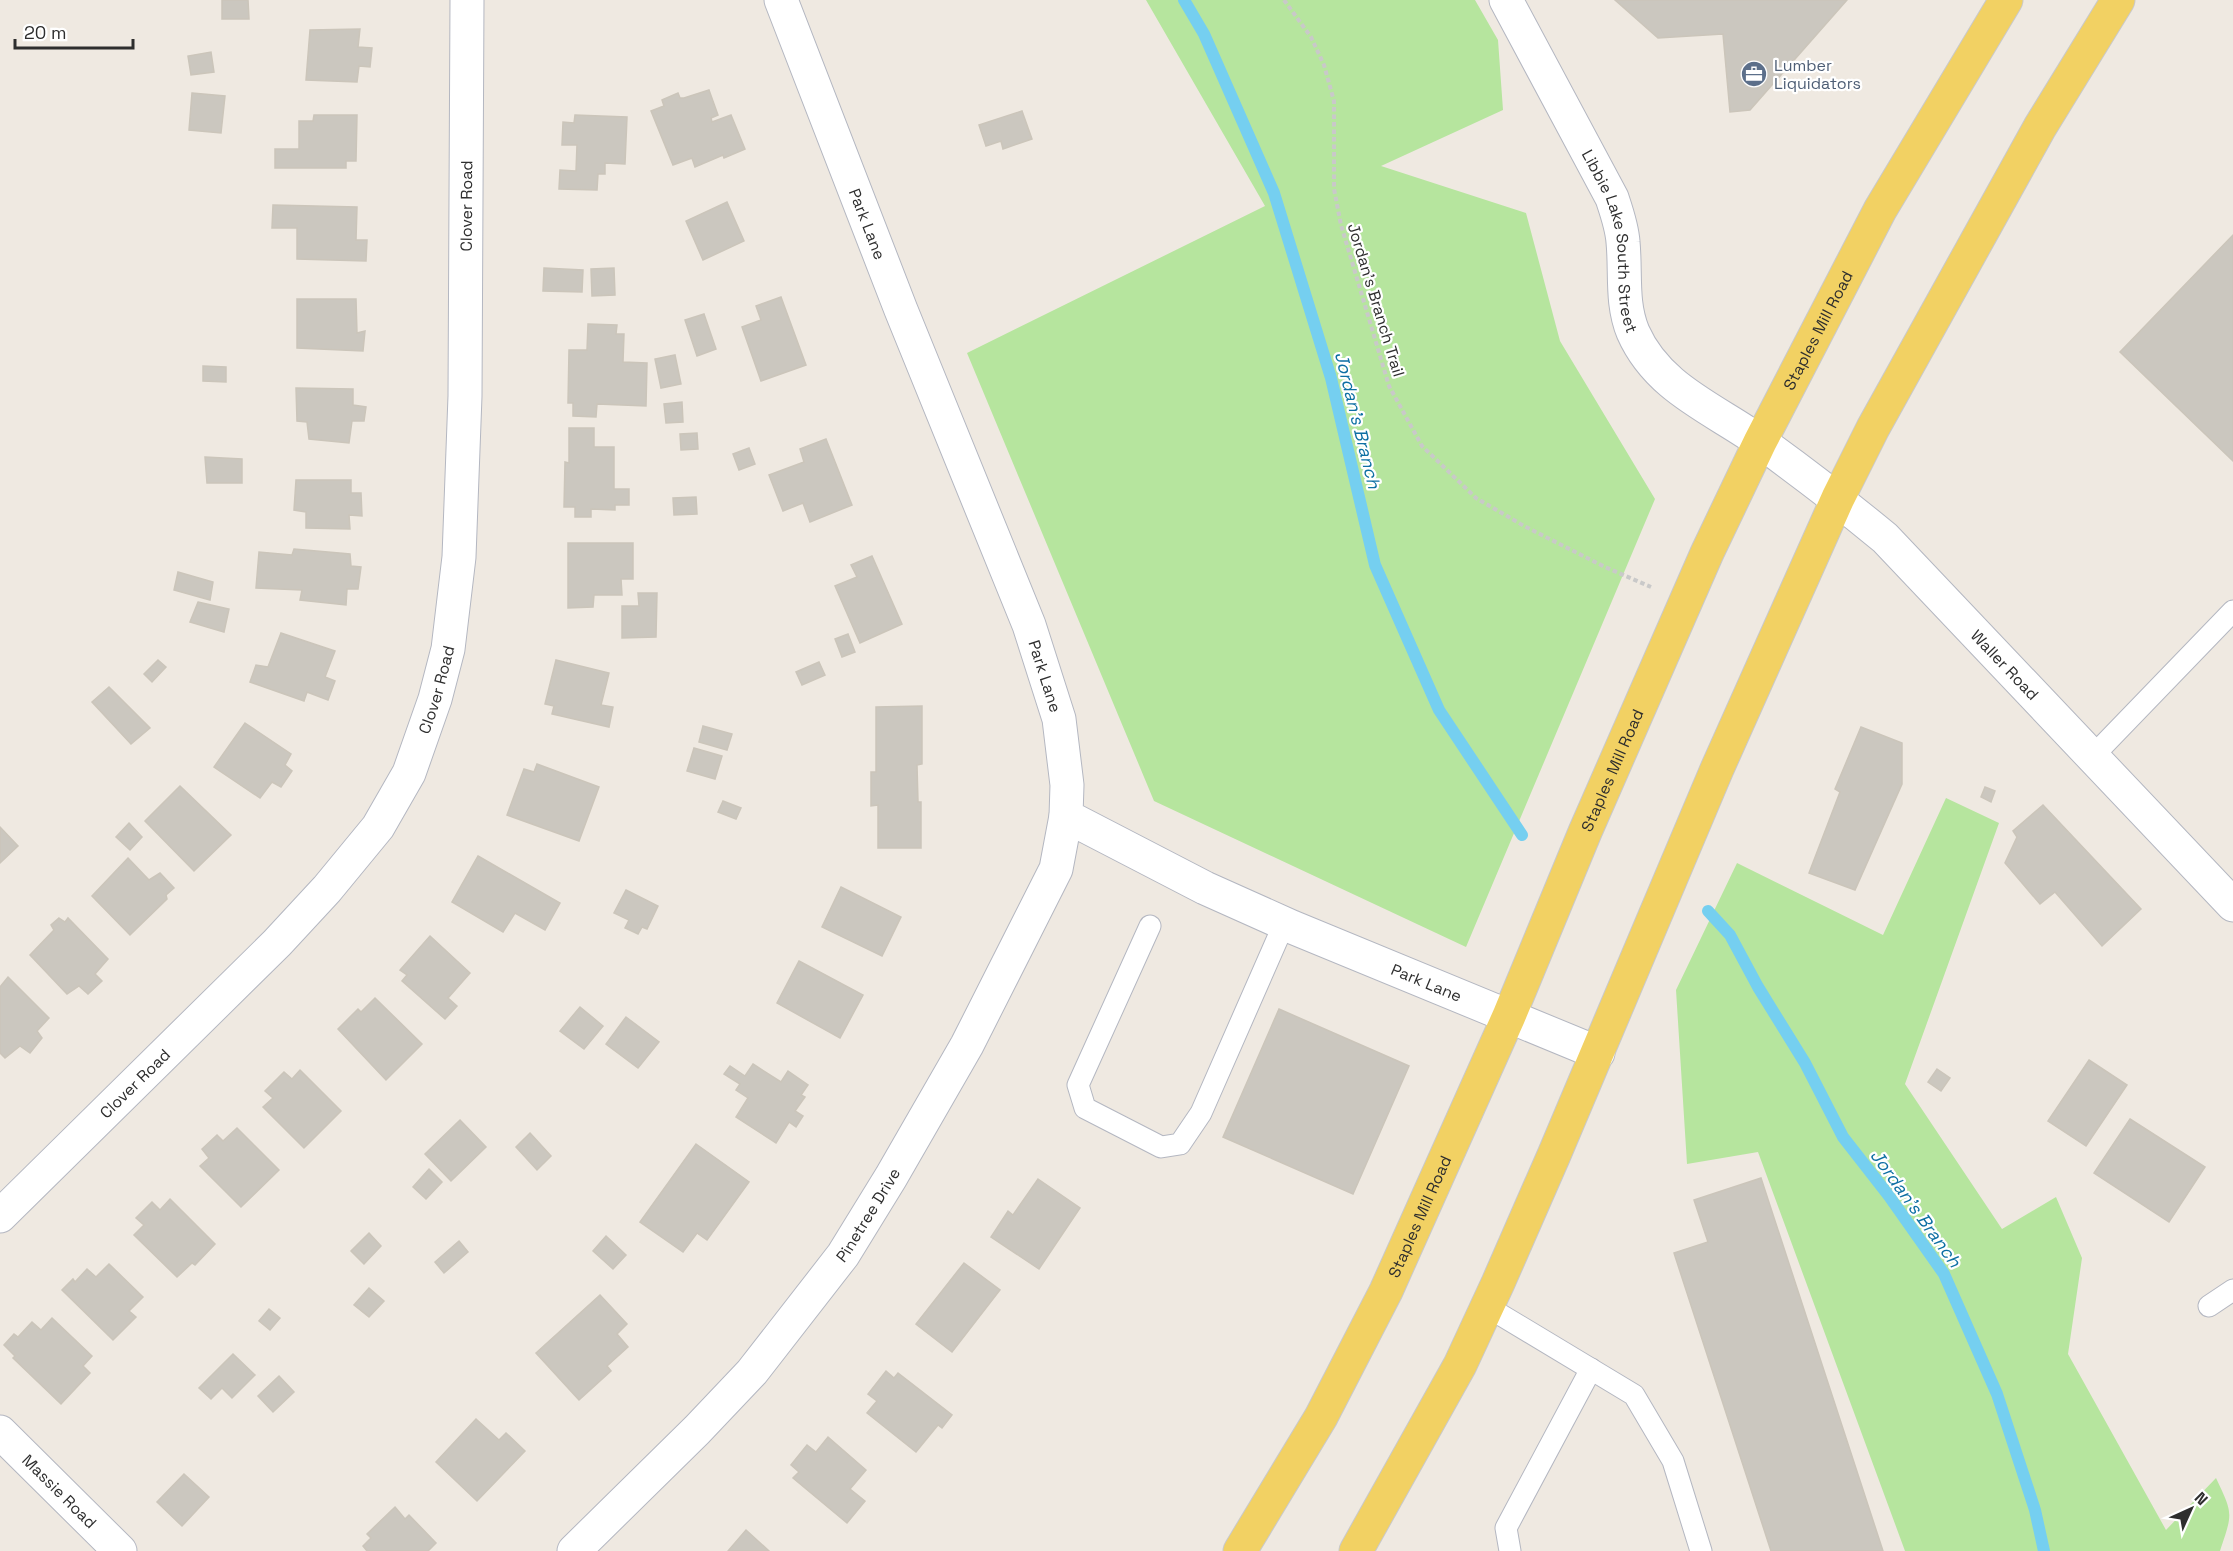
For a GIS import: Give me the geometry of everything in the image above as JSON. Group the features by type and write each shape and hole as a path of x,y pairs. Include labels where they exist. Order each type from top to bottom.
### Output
{"main road":[{"name":"Staples Mill Road","path":"1239,1551 1321,1417 1386,1291 1509,1016 1585,832 1707,553 1760,442 1880,210 2006,0"},
{"path":"1356,1551 1460,1365 1598,1053 1717,769 1838,498 1873,428 2034,137 2118,0"}],"street":[{"name":"Clover Road","path":"0,1216 277,943 327,889 378,827 409,773 435,699 448,649 459,557 465,396 467,0"},
{"name":"Park Lane","path":"781,0 901,310 1029,625 1059,719 1067,785 1066,816 1205,888 1284,924 1598,1053"},
{"name":"Libbie Lake South Street","path":"1506,0 1612,198 1620,220 1623,242 1624,294 1627,313 1632,331 1642,349 1655,369 1671,384 1760,442"},
{"name":"Waller Road","path":"1760,442 1838,498 1885,538 2233,905"},
{"name":"Pinetree Drive","path":"574,1551 697,1431 752,1372 843,1255 967,1045 1056,869 1066,816"},
{"name":"Massie Road","path":"0,1432 120,1551"}],"lane":[{"path":"2092,757 2233,611"},
{"path":"1150,926 1078,1084 1085,1108 1161,1147 1180,1144 1201,1113 1284,924"},
{"path":"2209,1306 2233,1290"},
{"path":"1486,1306 1634,1395 1673,1461 1701,1551"},
{"path":"1510,1551 1506,1528 1591,1369"}],"path":[{"name":"Jordan's Branch Trail","path":"1284,0 1311,37 1324,65 1334,101 1334,189 1341,225 1389,386 1422,446 1476,498 1605,567 1686,602"}],"green space":[{"path":"1146,0 1475,0 1498,40 1503,110 1381,166 1526,213 1560,341 1655,499 1466,947 1154,801 967,353 1265,206"},
{"path":"1946,798 1999,823 1905,1084 2002,1229 2056,1197 2082,1258 2068,1354 2166,1530 2216,1478 2226,1499 2229,1513 2220,1551 1905,1551 1758,1152 1687,1164 1676,990 1737,863 1883,935"}],"building":[{"path":"222,0 248,0 249,19 222,19"},
{"name":"Lumber Liquidators","path":"1615,0 1847,0 1750,110 1730,112 1723,34 1658,38"},
{"path":"360,29 358,47 372,48 370,67 359,66 357,82 306,80 310,30"},
{"path":"211,52 214,72 191,75 188,56"},
{"path":"709,90 718,115 711,118 712,122 731,115 745,149 724,158 723,155 695,167 692,158 673,165 651,111 664,106 662,100 678,93 680,98 684,98"},
{"path":"192,93 225,96 221,133 189,130"},
{"path":"1022,111 1032,139 1003,149 1001,141 986,146 979,125"},
{"path":"314,115 357,115 356,161 346,161 346,168 275,168 275,149 299,149 299,121 313,121"},
{"path":"575,115 627,117 625,164 605,163 605,174 598,174 597,190 559,189 560,170 576,171 577,145 562,145 563,122 574,123"},
{"path":"727,202 744,241 703,260 686,221"},
{"path":"273,205 357,207 356,240 367,240 366,261 297,259 297,228 272,228"},
{"path":"2233,235 2233,461 2120,352"},
{"path":"544,268 583,270 582,292 543,291"},
{"path":"614,268 615,295 592,296 591,269"},
{"path":"781,297 806,365 761,381 742,327 761,320 756,306"},
{"path":"297,299 356,299 357,333 365,331 363,351 297,348"},
{"path":"704,314 716,349 697,356 685,320"},
{"path":"588,324 617,325 616,334 624,334 623,362 647,363 646,406 597,404 596,417 573,416 573,403 568,403 569,350 587,350"},
{"path":"675,355 681,384 661,388 655,359"},
{"path":"203,366 226,367 226,382 203,381"},
{"path":"296,388 353,389 353,405 366,407 364,421 352,421 349,443 309,439 307,422 297,421"},
{"path":"682,402 683,422 666,423 664,404"},
{"path":"569,428 594,428 594,447 614,447 614,489 629,489 629,505 615,505 615,510 591,509 591,517 575,517 575,507 564,507 565,462 569,463"},
{"path":"697,433 698,449 681,450 680,434"},
{"path":"826,439 852,505 810,522 803,503 783,511 769,475 804,462 800,449"},
{"path":"749,448 755,464 739,470 733,454"},
{"path":"205,457 242,459 242,483 207,483"},
{"path":"296,480 351,480 351,493 361,493 362,516 349,515 350,529 306,528 306,512 294,510"},
{"path":"696,497 697,514 674,515 673,498"},
{"path":"568,543 633,543 633,579 621,579 622,595 594,595 593,607 568,608"},
{"path":"294,549 350,554 351,566 361,567 358,589 347,589 346,605 300,600 302,590 256,588 259,552 292,555"},
{"path":"872,556 902,624 860,643 835,586 857,577 851,565"},
{"path":"178,572 213,582 210,600 174,590"},
{"path":"638,593 657,593 656,637 622,638 622,606 639,606"},
{"path":"198,602 229,609 224,632 190,622"},
{"path":"281,633 335,651 325,677 335,681 328,700 307,692 304,701 250,682 256,665 268,667"},
{"path":"848,634 855,652 842,657 835,639"},
{"path":"158,660 166,667 152,682 144,674"},
{"path":"556,660 609,673 601,705 613,707 609,727 552,714 554,706 545,704"},
{"path":"819,662 825,675 802,685 796,672"},
{"path":"109,687 150,728 131,744 92,702"},
{"path":"922,706 922,764 917,765 918,802 921,802 921,848 878,848 878,805 871,806 871,772 876,772 876,707"},
{"path":"245,723 291,754 285,765 292,771 281,787 272,782 260,798 214,767"},
{"path":"703,726 732,734 727,750 699,742"},
{"path":"1861,727 1902,743 1902,784 1855,890 1809,873 1840,792 1835,789"},
{"path":"694,748 722,756 715,779 687,771"},
{"path":"537,764 599,787 579,841 507,815 524,769 534,772"},
{"path":"180,786 231,835 194,871 145,821"},
{"path":"1985,787 1995,791 1991,802 1981,797"},
{"path":"723,801 741,808 736,819 718,812"},
{"path":"2043,805 2141,909 2102,946 2055,892 2040,904 2005,863 2017,837 2013,831"},
{"path":"129,823 142,837 130,850 116,837"},
{"path":"0,827 18,846 0,863"},
{"path":"478,856 560,903 545,930 515,913 503,932 452,902"},
{"path":"128,858 149,880 160,873 174,888 166,895 167,899 130,935 92,896"},
{"path":"841,887 901,917 882,956 822,927"},
{"path":"626,890 658,906 647,929 642,927 638,934 625,928 629,920 614,913"},
{"path":"59,918 65,922 68,918 108,959 95,974 102,981 88,994 79,986 67,994 30,955 54,930 51,925"},
{"path":"430,936 470,973 448,998 457,1006 445,1019 402,981 407,975 400,970"},
{"path":"799,961 863,995 840,1038 777,1003"},
{"path":"8,977 49,1018 37,1031 42,1038 30,1053 20,1046 5,1058 0,1053 0,987"},
{"path":"375,998 422,1044 386,1080 338,1029 358,1009 361,1012"},
{"path":"580,1007 603,1026 584,1049 560,1031"},
{"path":"1279,1009 1409,1066 1353,1194 1223,1137"},
{"path":"626,1017 659,1042 638,1068 606,1044"},
{"path":"2089,1060 2127,1085 2086,1146 2048,1121"},
{"path":"753,1064 781,1082 788,1071 808,1085 801,1095 805,1097 795,1111 803,1116 796,1127 789,1122 776,1143 736,1117 748,1098 736,1090 740,1084 724,1074 730,1066 745,1076"},
{"path":"1937,1069 1950,1078 1941,1091 1928,1082"},
{"path":"300,1070 341,1111 304,1148 263,1107 273,1098 265,1091 284,1072 292,1079"},
{"path":"2130,1119 2205,1167 2169,1222 2094,1173"},
{"path":"460,1120 486,1147 451,1181 425,1154"},
{"path":"237,1128 279,1170 241,1207 200,1166 209,1158 202,1149 217,1135 223,1141"},
{"path":"530,1133 551,1156 537,1170 516,1147"},
{"path":"696,1144 749,1182 707,1240 697,1233 683,1252 640,1222"},
{"path":"429,1169 442,1182 426,1199 413,1187"},
{"path":"1761,1178 1883,1551 1771,1551 1674,1253 1708,1242 1694,1200"},
{"path":"1038,1179 1080,1208 1039,1269 991,1237 1008,1211 1013,1215"},
{"path":"170,1199 215,1244 195,1265 192,1263 177,1277 134,1235 144,1225 136,1218 152,1202 160,1210"},
{"path":"369,1233 381,1246 364,1264 351,1251"},
{"path":"606,1236 626,1255 613,1269 593,1251"},
{"path":"459,1241 468,1252 444,1273 435,1262"},
{"path":"964,1263 1000,1290 952,1352 916,1324"},
{"path":"109,1264 143,1297 129,1311 136,1317 113,1340 62,1290 73,1279 75,1282 87,1269 96,1277"},
{"path":"369,1288 384,1301 369,1317 354,1305"},
{"path":"600,1295 627,1324 617,1334 628,1347 607,1366 611,1371 579,1400 536,1353"},
{"path":"269,1309 280,1318 270,1330 259,1321"},
{"path":"52,1318 92,1356 83,1366 90,1373 61,1404 13,1358 15,1356 4,1345 14,1334 18,1337 32,1322 41,1330"},
{"path":"233,1354 255,1375 232,1398 222,1388 211,1399 199,1388"},
{"path":"886,1371 894,1378 898,1373 952,1415 942,1428 938,1425 916,1452 867,1413 877,1401 868,1394"},
{"path":"279,1376 294,1392 273,1412 258,1396"},
{"path":"476,1419 499,1440 506,1433 525,1451 477,1501 436,1462"},
{"path":"828,1437 866,1470 850,1489 865,1501 847,1523 793,1478 799,1472 791,1465 807,1445 816,1452"},
{"path":"184,1474 209,1497 182,1526 157,1502"},
{"path":"395,1507 405,1519 409,1515 436,1543 428,1551 367,1551 363,1546 371,1538 367,1534"},
{"path":"746,1530 769,1551 728,1551"}],"waterway":[{"name":"Jordan's Branch","path":"1184,0 1204,34 1274,193 1331,378 1375,565 1439,710 1522,835"},
{"name":"Jordan's Branch","path":"1708,911 1730,935 1758,987 1805,1063 1843,1137 1889,1196 1944,1274 1997,1394 2035,1510 2044,1551"}],"place":[{"name":"Lumber Liquidators","path":"1754,74"}]}
